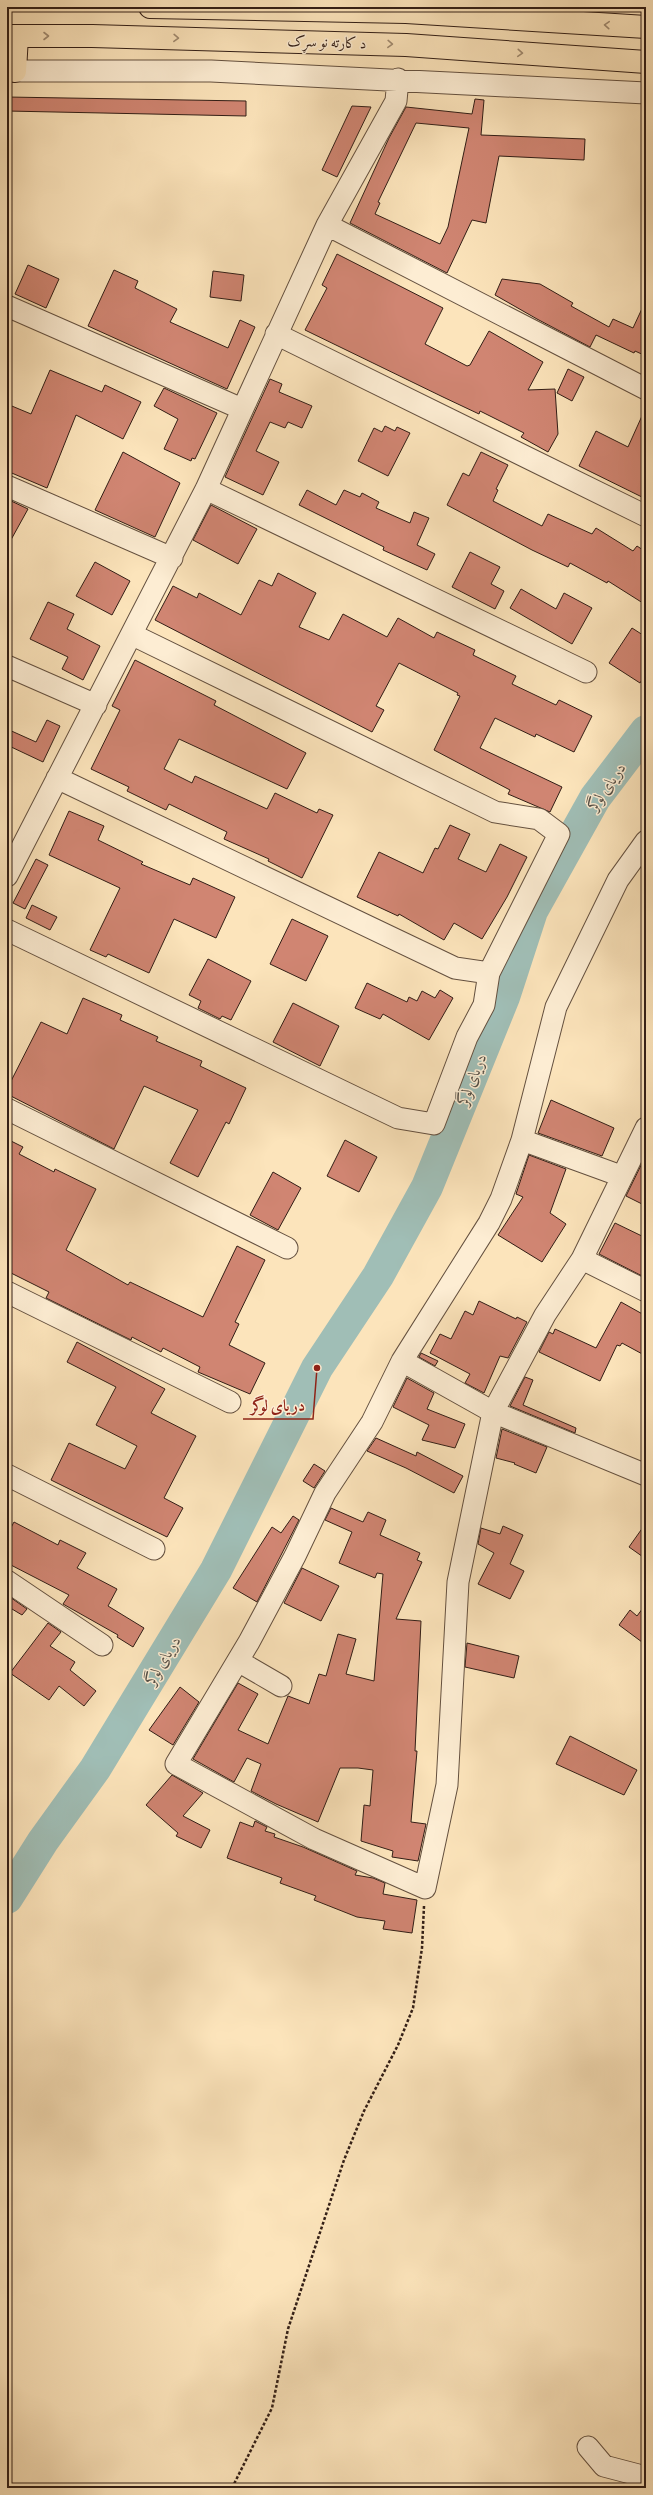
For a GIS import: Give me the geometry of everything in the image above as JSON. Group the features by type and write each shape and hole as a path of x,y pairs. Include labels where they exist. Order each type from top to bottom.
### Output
{"highway":[{"name":"د کارته نو سړک","path":"150,7 406,12 646,28"},
{"name":"د کارته نو سړک","path":"12,36 406,44 646,62"},
{"path":"11,70 12,36"}],"street":[{"path":"11,70 211,71 398,79 646,93"},
{"path":"7,876 14,845 57,778 133,635 206,489 327,225 396,101 398,79"},
{"path":"327,225 646,389"},
{"path":"7,306 242,409"},
{"path":"276,334 646,516"},
{"path":"7,486 172,558"},
{"path":"206,489 586,672"},
{"path":"7,930 398,1118 434,1124 467,1037 484,1005 489,973 559,834 538,819 495,812 133,635"},
{"path":"7,666 96,705"},
{"path":"57,778 455,968 489,973"},
{"path":"646,841 618,880 556,1007 522,1140 501,1199 489,1224 402,1361 372,1422 325,1493 295,1556 238,1661 176,1764 314,1839 425,1888 448,1785 458,1582 493,1412 545,1314 582,1259 621,1176 646,1128"},
{"path":"7,1109 288,1248"},
{"path":"522,1140 621,1176"},
{"path":"582,1259 646,1291"},
{"path":"7,1292 230,1402"},
{"path":"402,1361 493,1412 646,1475"},
{"path":"7,1475 154,1550"},
{"path":"7,1580 102,1645"},
{"path":"238,1661 281,1686"},
{"path":"588,2447 604,2466 646,2477"}],"path":[{"path":"232,2488 272,2408 288,2329 344,2160 364,2111 398,2046 413,2008 422,1948 425,1888"}],"building":[{"path":"7,97 246,101 246,116 7,111"},
{"path":"475,99 484,100 481,135 585,139 584,160 499,156 486,223 472,220 447,273 350,223 389,138 406,107 472,114","holes":["416,123 469,128 448,227 440,244 375,214 380,203 378,202"]},
{"path":"352,106 371,107 337,177 322,170"},
{"path":"337,254 443,308 425,344 467,366 470,365 489,331 543,362 528,390 555,389 558,434 548,452 521,437 524,433 480,411 479,414 305,330 327,288 322,285"},
{"path":"28,265 59,279 46,308 15,294"},
{"path":"114,270 138,281 135,288 177,309 170,322 228,348 240,320 255,327 227,389 88,326"},
{"path":"213,271 244,275 241,301 210,297"},
{"path":"502,279 540,284 573,303 571,306 609,327 613,319 633,328 646,300 646,356 635,351 634,353 596,335 590,347 537,319 495,295"},
{"path":"568,369 584,377 572,401 557,393"},
{"path":"50,370 102,392 105,385 141,402 123,439 76,415 47,488 7,471 7,404 31,414"},
{"path":"270,379 282,384 279,392 312,406 302,428 288,422 285,428 270,422 256,451 279,462 263,495 225,477"},
{"path":"164,388 217,413 195,459 192,458 191,461 164,449 178,419 154,406"},
{"path":"646,407 646,499 579,466 596,431 628,447"},
{"path":"385,426 395,431 397,427 410,433 388,476 358,461 374,428 382,432"},
{"path":"123,452 180,483 155,537 95,510"},
{"path":"481,452 508,465 496,489 498,490 493,501 542,526 548,514 592,534 596,528 633,551 637,546 646,552 646,605 608,581 607,583 570,563 568,567 532,550 447,505 463,473 469,476"},
{"path":"307,490 336,505 344,490 360,497 362,493 379,502 376,508 410,523 414,512 429,518 417,545 435,554 427,570 383,550 384,547 299,505"},
{"path":"7,499 28,509 7,547"},
{"path":"211,505 257,529 238,564 193,540"},
{"path":"470,552 500,567 491,584 504,591 495,609 452,587"},
{"path":"95,562 130,581 112,615 76,596"},
{"path":"278,573 316,593 299,627 329,640 343,614 387,637 398,618 434,638 437,632 475,650 473,655 516,676 512,684 556,705 559,700 592,716 574,752 536,734 535,737 495,718 480,748 562,787 550,812 508,794 510,790 434,750 460,696 457,695 458,693 399,663 376,706 384,710 372,732 155,620 173,586 197,598 199,593 241,615 259,580 272,586"},
{"path":"521,589 556,609 564,593 592,608 572,644 510,608"},
{"path":"48,602 74,614 67,629 100,646 83,680 62,669 68,657 30,639"},
{"path":"632,628 646,637 646,673 640,683 609,663"},
{"path":"135,660 216,701 214,705 306,753 287,789 179,739 164,769 192,783 195,776 267,809 275,793 317,813 319,809 333,815 302,878 268,861 269,859 224,839 227,832 169,804 166,810 127,791 129,787 91,769 120,710 112,706"},
{"path":"47,720 60,726 43,762 7,745 7,729 36,742"},
{"path":"69,811 104,826 98,840 143,862 141,864 190,885 193,878 235,897 216,938 174,919 149,973 108,954 106,957 90,950 120,888 49,855"},
{"path":"450,825 470,834 458,859 486,872 500,844 527,857 507,897 482,939 454,923 444,940 399,914 398,916 357,897 379,852 423,873 435,848 438,849"},
{"path":"36,859 48,865 25,909 13,903"},
{"path":"32,905 57,917 50,930 26,918"},
{"path":"292,919 328,936 306,981 270,964"},
{"path":"208,959 251,981 231,1020 222,1016 220,1019 198,1008 201,1001 189,995"},
{"path":"367,983 407,1002 409,997 417,1001 422,991 435,998 440,990 453,998 429,1040 383,1014 380,1019 355,1008"},
{"path":"83,998 122,1015 120,1020 158,1037 156,1041 202,1061 200,1066 246,1088 229,1124 226,1122 198,1177 170,1163 198,1110 144,1086 114,1149 7,1094 7,1089 41,1022 67,1034"},
{"path":"293,1003 339,1026 320,1066 273,1042"},
{"path":"551,1100 614,1128 602,1156 538,1133"},
{"path":"7,1139 23,1147 19,1154 54,1172 55,1169 96,1189 66,1250 128,1285 130,1282 203,1317 237,1246 265,1260 235,1322 239,1324 229,1345 265,1363 250,1394 198,1372 200,1367 163,1348 161,1352 132,1337 131,1340 46,1298 49,1292 7,1271"},
{"path":"345,1140 377,1157 359,1192 327,1176"},
{"path":"529,1155 566,1169 550,1213 566,1224 542,1262 498,1235 523,1197 516,1194"},
{"path":"646,1155 646,1206 626,1196"},
{"path":"273,1172 301,1188 278,1230 250,1215"},
{"path":"615,1223 646,1238 646,1278 599,1254"},
{"path":"479,1301 516,1319 517,1317 527,1322 508,1358 500,1356 484,1393 465,1383 470,1374 430,1353 440,1334 451,1339 465,1311 473,1315"},
{"path":"621,1302 646,1316 646,1356 622,1343 620,1346 617,1345 600,1381 539,1352 549,1332 553,1334 555,1329 596,1348"},
{"path":"77,1342 165,1389 151,1413 196,1436 164,1498 183,1508 167,1537 51,1480 69,1443 125,1469 137,1446 96,1425 116,1387 67,1362"},
{"path":"421,1353 438,1361 435,1366 419,1357"},
{"path":"525,1377 533,1380 523,1405 576,1428 575,1433 510,1406"},
{"path":"407,1378 434,1393 427,1409 465,1424 455,1448 422,1440 429,1425 393,1407"},
{"path":"502,1429 547,1447 536,1473 514,1464 515,1463 496,1458"},
{"path":"376,1438 416,1456 417,1452 463,1476 454,1493 406,1468 367,1451"},
{"path":"314,1464 325,1471 314,1488 303,1481"},
{"path":"331,1508 363,1522 368,1512 386,1520 380,1535 420,1553 417,1560 422,1562 396,1619 421,1621 415,1751 417,1751 411,1822 426,1824 418,1861 392,1857 393,1851 361,1841 364,1805 370,1806 373,1770 340,1768 318,1822 276,1804 251,1791 261,1764 247,1758 234,1782 193,1759 238,1683 258,1694 238,1730 268,1744 288,1696 309,1704 319,1674 326,1676 338,1634 356,1639 346,1674 374,1681 383,1574 377,1573 375,1578 339,1563 352,1532 325,1520"},
{"path":"293,1516 299,1520 257,1602 233,1588 272,1527 281,1533"},
{"path":"14,1522 58,1545 60,1540 86,1553 77,1568 117,1589 108,1606 144,1628 133,1647 117,1637 118,1635 63,1604 69,1595 7,1563 7,1535"},
{"path":"646,1523 646,1559 629,1547"},
{"path":"503,1526 523,1535 510,1564 524,1571 510,1599 478,1584 494,1553 478,1544 481,1528 500,1534"},
{"path":"302,1568 339,1586 321,1621 284,1603"},
{"path":"7,1595 27,1609 22,1615 7,1606"},
{"path":"646,1604 646,1645 619,1625 630,1610 637,1616"},
{"path":"48,1623 61,1632 50,1646 75,1662 70,1670 96,1691 84,1706 59,1686 49,1700 10,1673"},
{"path":"467,1643 519,1656 514,1678 465,1667"},
{"path":"180,1687 199,1702 173,1745 149,1730"},
{"path":"570,1736 637,1770 624,1795 556,1764"},
{"path":"172,1775 203,1793 183,1816 210,1830 201,1848 176,1836 178,1833 146,1805"},
{"path":"255,1821 267,1827 265,1831 275,1834 274,1837 303,1847 357,1871 355,1875 373,1878 385,1883 383,1894 417,1900 412,1933 383,1929 385,1921 357,1917 314,1900 316,1896 280,1883 282,1878 227,1858 240,1822 253,1827"}],"waterway":[{"name":"دریای لوگر","path":"7,1898 43,1841 95,1769 216,1570 317,1368 378,1276 427,1187 504,997 532,911 595,798 646,731"}],"place":[{"name":"دریای لوگر","path":"317,1368"}]}
